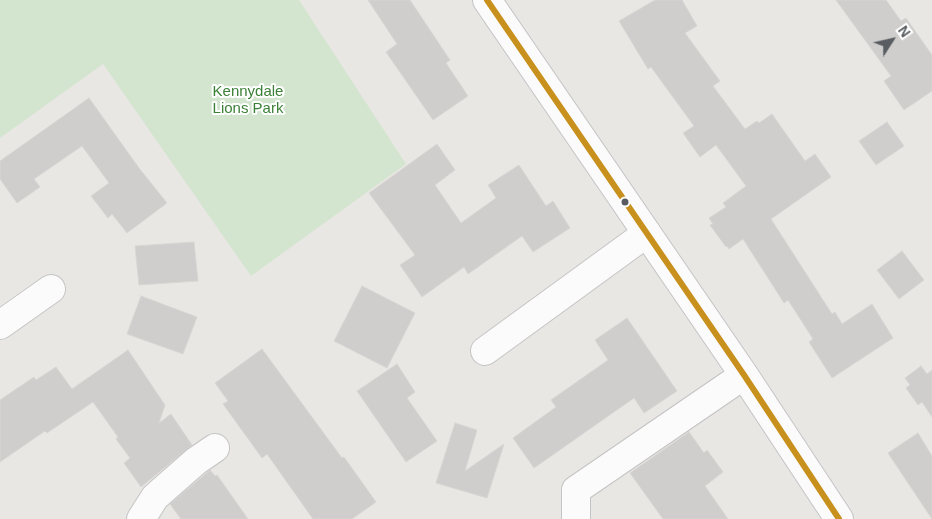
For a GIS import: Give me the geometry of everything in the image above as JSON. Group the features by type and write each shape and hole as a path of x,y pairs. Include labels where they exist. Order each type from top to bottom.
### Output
{"street":[{"path":"487,0 744,376 839,519"},
{"path":"485,351 647,233"},
{"path":"0,325 51,288"},
{"path":"576,519 576,490 744,376"},
{"path":"141,519 156,497 196,461 215,448"}],"green space":[{"name":"Kennydale Lions Park","path":"0,0 299,0 406,164 251,276 103,64 0,138"}],"building":[{"path":"368,0 410,0 450,60 446,63 468,96 433,120 386,52 397,44"},
{"path":"655,0 682,0 697,26 685,33 720,81 713,86 745,129 757,121 759,123 772,114 805,161 815,154 831,177 771,219 832,314 835,312 842,324 872,304 893,338 832,378 809,342 813,339 788,300 784,303 743,239 729,249 710,225 713,224 709,218 726,207 723,203 746,186 716,145 700,157 683,133 694,126 651,67 648,69 619,21"},
{"path":"836,0 886,0 901,21 906,18 932,55 932,91 904,110 884,81 891,76"},
{"path":"89,98 139,168 167,203 127,233 112,214 108,218 91,196 109,183 82,146 34,179 40,187 17,203 0,179 0,161"},
{"path":"887,122 904,146 876,165 859,141"},
{"path":"437,144 455,170 435,185 461,223 496,198 488,185 519,165 546,206 553,201 570,228 533,252 522,236 468,274 464,267 422,297 400,265 415,255 369,193"},
{"path":"194,242 198,281 139,285 135,246"},
{"path":"902,251 924,280 899,299 877,270"},
{"path":"362,286 415,313 387,368 334,341"},
{"path":"141,296 197,317 183,354 127,334"},
{"path":"627,318 677,391 644,413 634,398 534,468 513,438 556,407 551,400 608,360 595,340"},
{"path":"262,349 376,502 352,519 313,519 267,454 262,458 223,404 228,401 215,383"},
{"path":"128,350 165,405 159,423 171,414 192,445 141,487 124,463 130,458 116,439 118,437 93,402 47,433 45,431 0,462 0,400 34,377 36,380 56,367 72,389"},
{"path":"397,364 415,392 407,398 437,441 406,462 357,391"},
{"path":"921,366 927,374 932,370 932,417 922,402 918,405 906,388 910,385 905,378"},
{"path":"455,423 477,430 465,471 504,444 487,498 436,483"},
{"path":"689,432 704,453 707,450 723,472 705,486 728,519 663,519 630,473"},
{"path":"918,433 932,456 932,519 888,453"},
{"path":"210,470 215,476 217,475 248,519 181,519 170,504"}],"transit line":[{"path":"487,0 744,375 839,519"}]}
